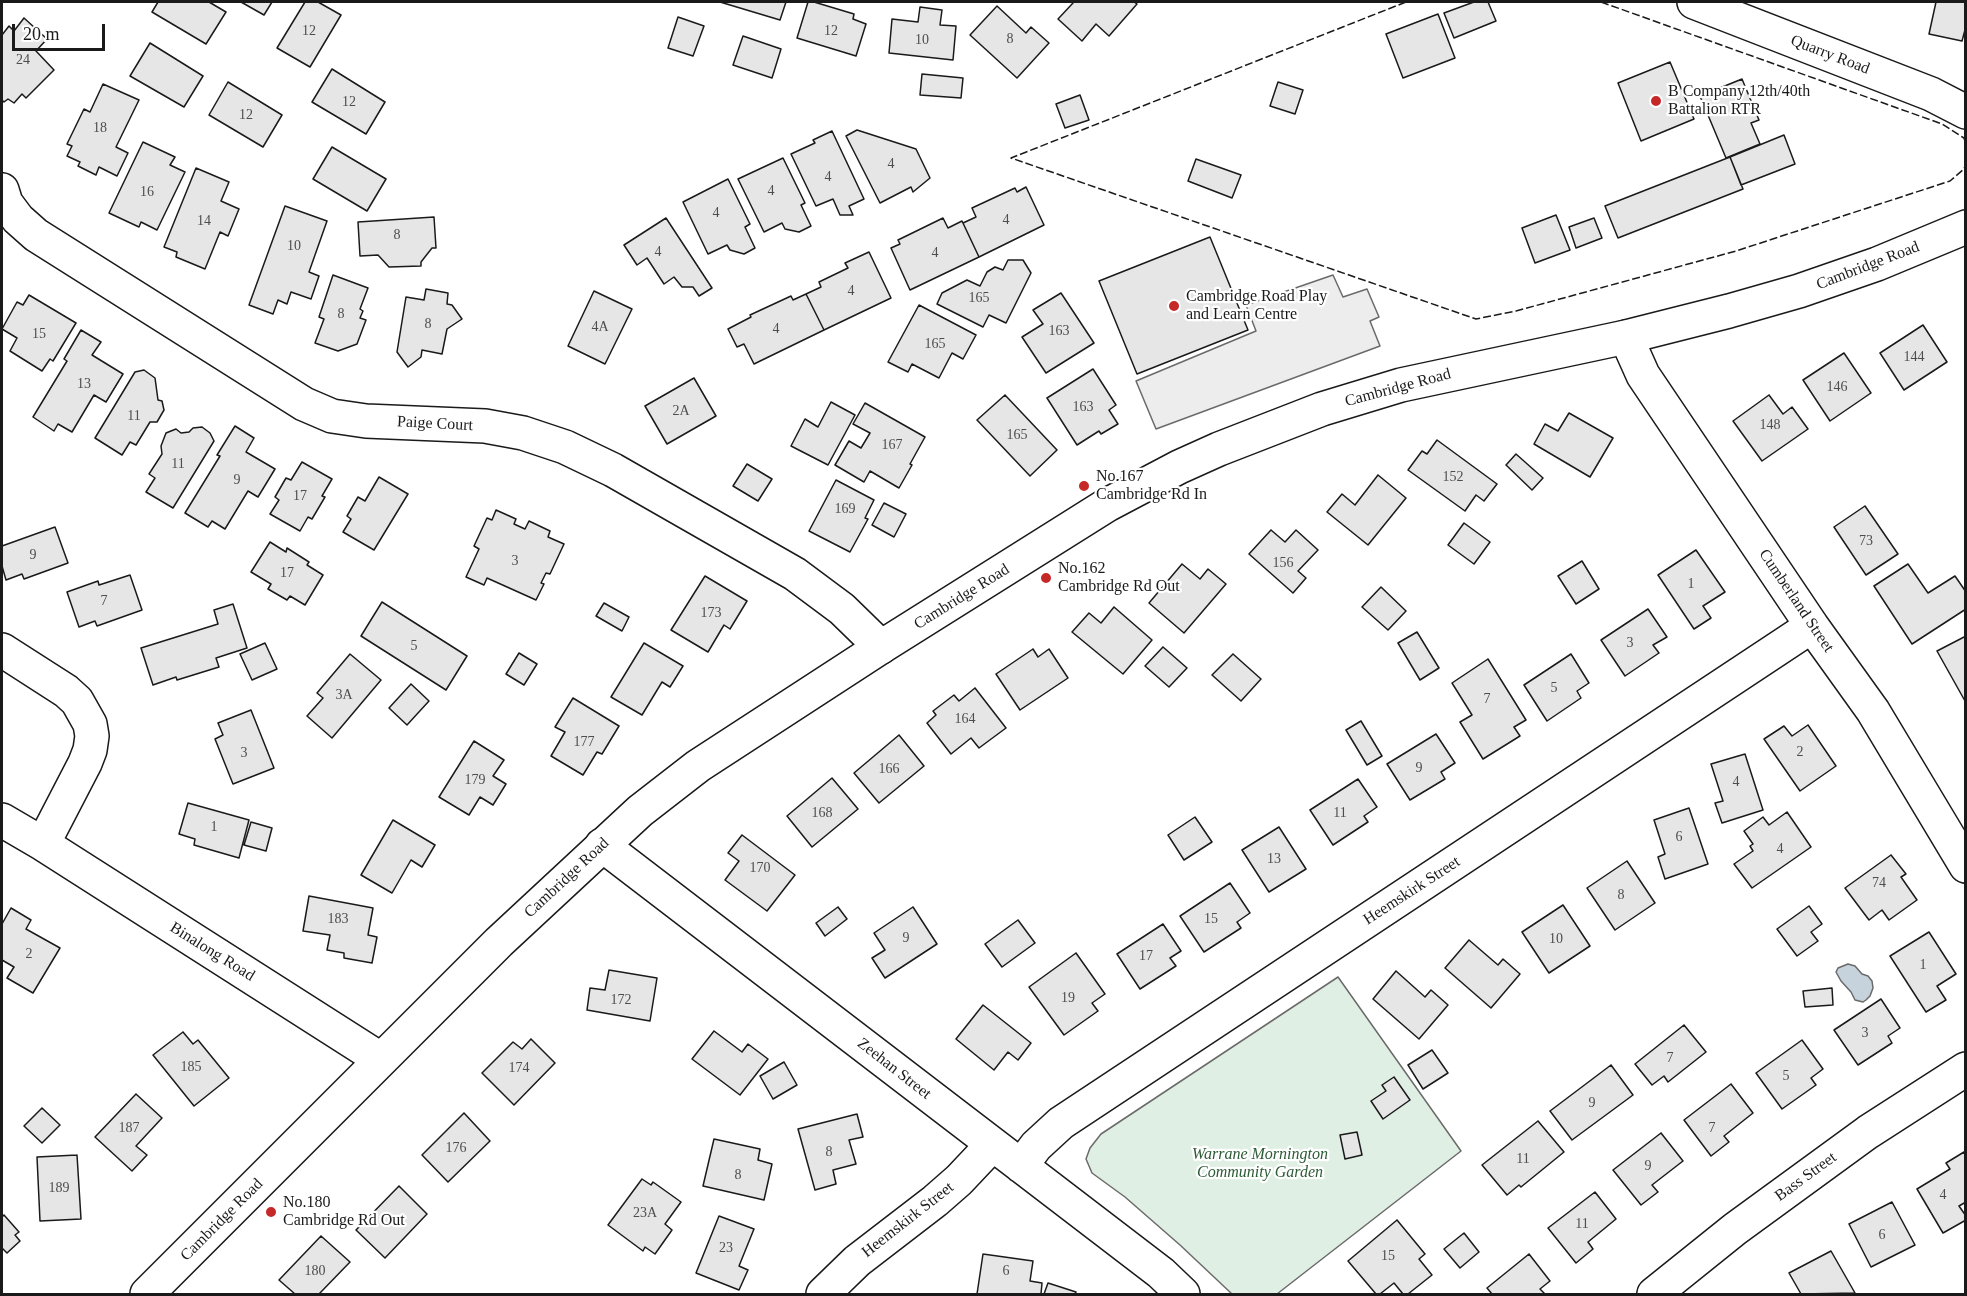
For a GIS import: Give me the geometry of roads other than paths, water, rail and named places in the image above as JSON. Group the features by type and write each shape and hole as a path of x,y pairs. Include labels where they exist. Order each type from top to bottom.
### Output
{"street":[{"name":"Quarry Road","path":"1694,2 1931,94 1965,112"},
{"name":"Paige Court","path":"2,190 6,203 18,219 36,235 304,405 332,416 366,421 485,426 523,434 565,447 613,470 795,574 842,609 881,647"},
{"name":"Cambridge Road","path":"147,1294 499,942 640,811 698,766 881,647 1107,505 1179,467 1243,438 1322,409 1401,385 1729,311 1799,291 1877,264 1965,227"},
{"name":"Cumberland Street","path":"1626,336 1643,375 1812,626 1873,711 1965,866"},
{"name":"Heemskirk Street","path":"1021,1166 1036,1146 1061,1123 1812,626"},
{"path":"2,650 66,691 77,701 90,724 92,736 90,750 43,844"},
{"name":"Binalong Road","path":"2,820 381,1059"},
{"name":"Zeehan Street","path":"602,845 1161,1273 1184,1294"},
{"name":"Bass Street","path":"1654,1294 1735,1229 1868,1132 1965,1069"},
{"name":"Heemskirk Street","path":"823,1294 857,1261 959,1180 992,1145"}],"place":[{"name":"B Company 12th/40th Battalion RTR","path":"1656,101"},
{"name":"Cambridge Road Play and Learn Centre","path":"1174,306"},
{"name":"No.167 Cambridge Rd In","path":"1084,486"},
{"name":"No.162 Cambridge Rd Out","path":"1046,578"},
{"name":"No.180 Cambridge Rd Out","path":"271,1212"}],"park label":[{"name":"Warrane Mornington Community Garden","path":"1260,1164"}]}
